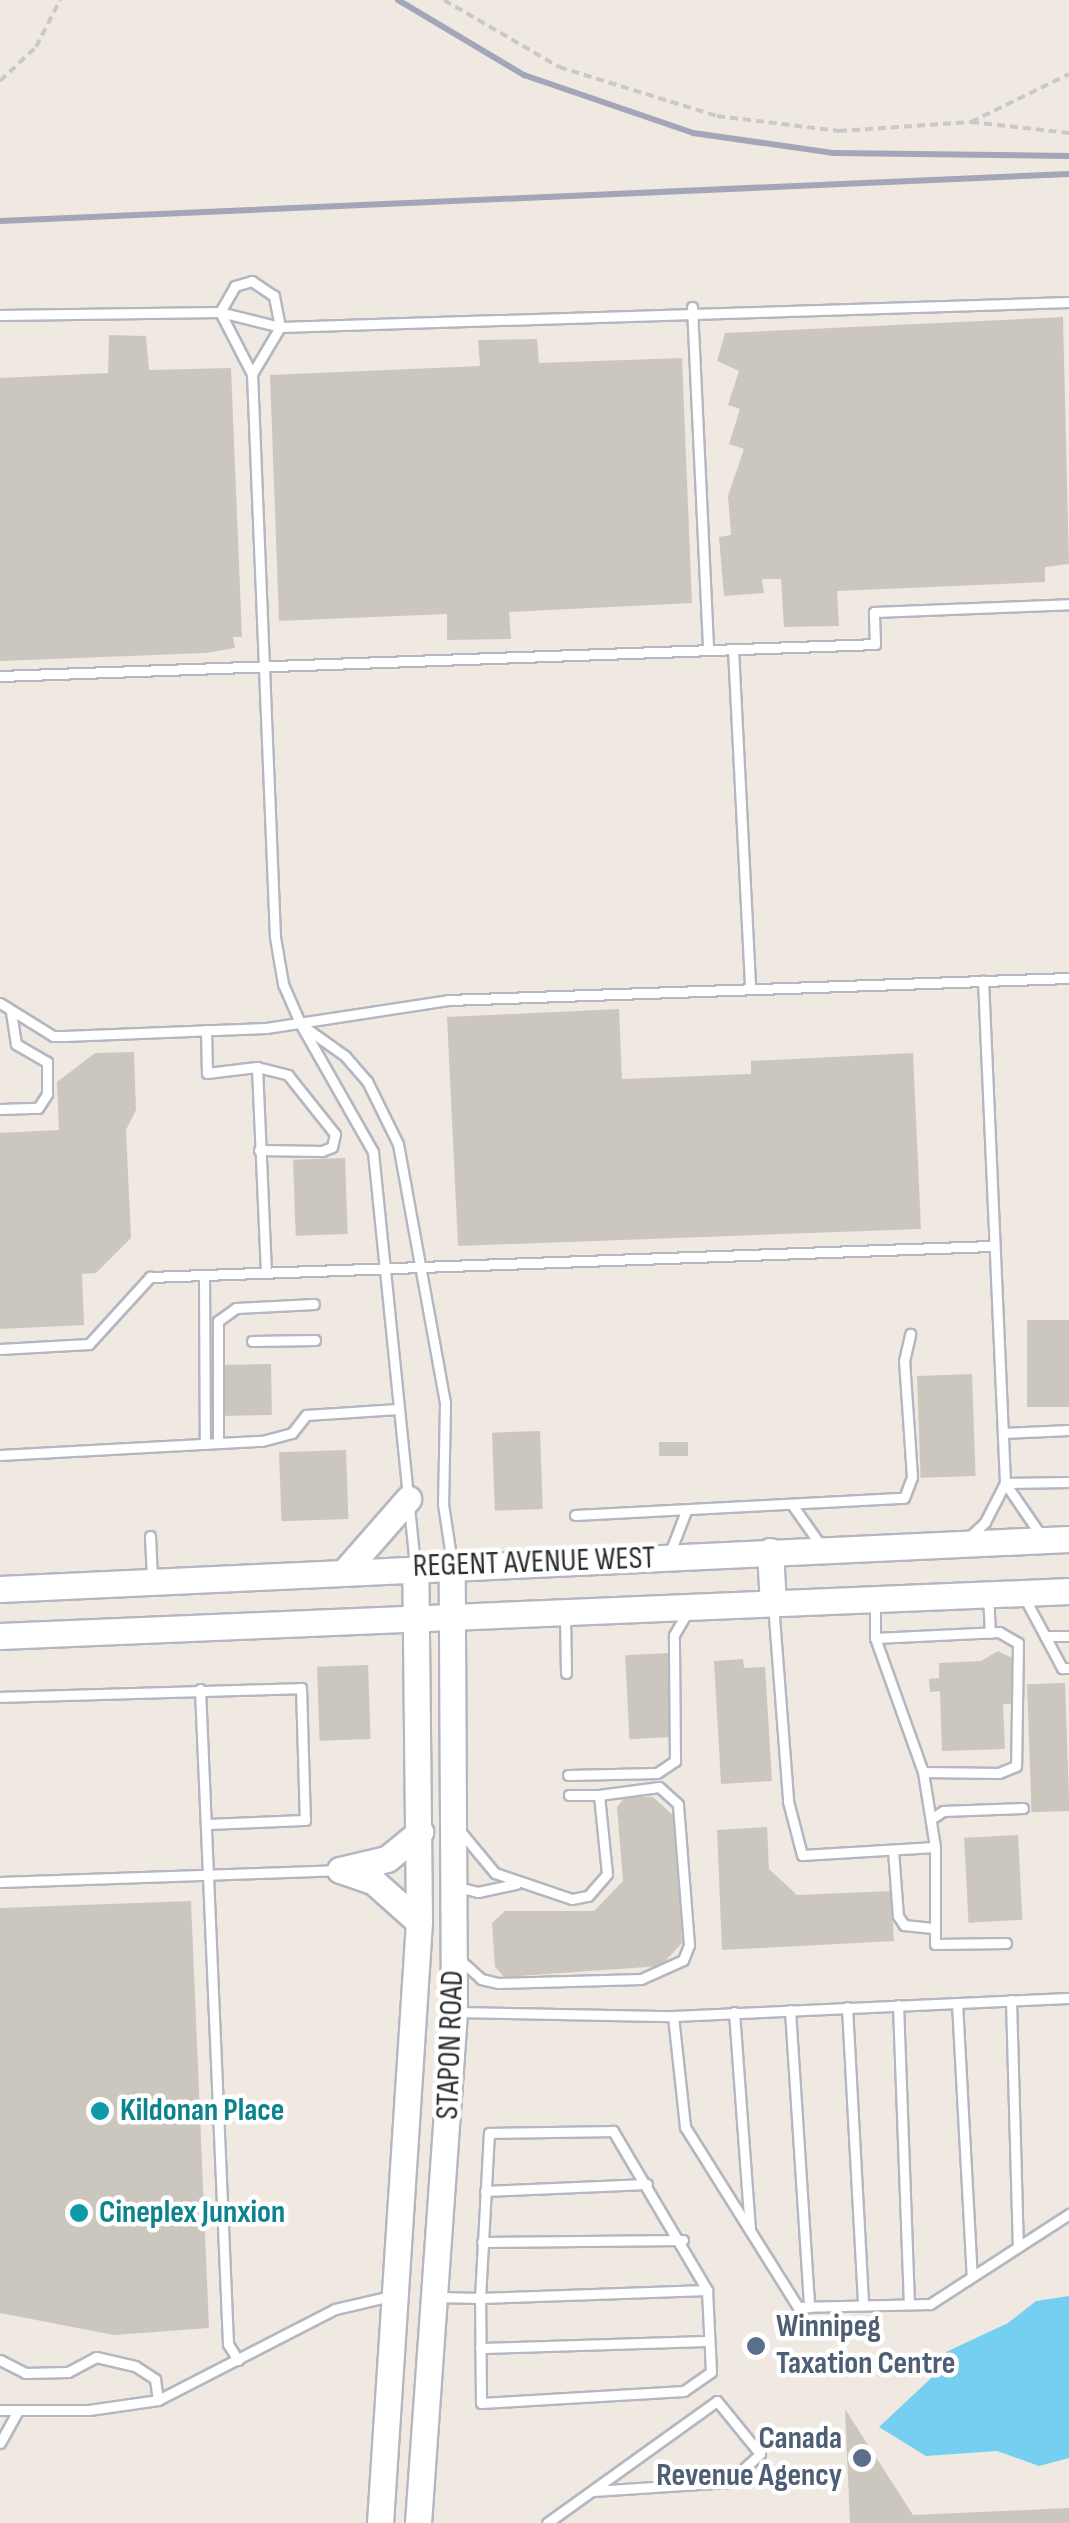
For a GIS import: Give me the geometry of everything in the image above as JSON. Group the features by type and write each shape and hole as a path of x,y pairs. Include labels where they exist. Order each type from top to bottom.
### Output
{"main road":[{"path":"345,1571 408,1499"},
{"name":"REGENT AVENUE WEST","path":"0,1589 1056,1539"},
{"path":"770,1551 773,1604"},
{"name":"STAPON ROAD","path":"418,2523 438,2297 454,2012 452,1566"},
{"name":"STAPON ROAD","path":"380,2523 399,2295 411,2013 419,1922 415,1568"},
{"name":"REGENT AVENUE WEST","path":"0,1636 452,1620 1069,1591"},
{"path":"340,1870 387,1859 420,1832"},
{"path":"340,1870 374,1882 419,1922"},
{"path":"411,2013 454,2012"},
{"path":"399,2295 438,2297"}],"lane":[{"path":"220,312 235,286 252,281 274,296 280,327 252,374"},
{"path":"0,315 220,312 280,327 1069,302"},
{"path":"692,311 708,650"},
{"path":"220,312 252,374 275,937 283,984 301,1024 373,1152 415,1568"},
{"path":"0,676 875,644 874,612 1069,604"},
{"path":"733,649 750,986"},
{"path":"4,1008 53,1036 301,1024 448,1000 750,986 1069,978"},
{"path":"962,1544 986,1522 1005,1483 983,980"},
{"path":"0,1109 38,1108 47,1094 46,1062 16,1044 4,1008"},
{"path":"301,1024 345,1056 387,1114 424,1268 445,1403 443,1504 452,1566"},
{"path":"206,1030 207,1072 258,1066 288,1076 332,1125 335,1140 322,1151 259,1150"},
{"path":"258,1066 266,1270"},
{"path":"0,1350 89,1344 150,1277 993,1246"},
{"path":"204,1275 205,1444"},
{"path":"218,1443 218,1321 236,1308 314,1304"},
{"path":"574,1515 895,1503 910,1491 904,1361 910,1334"},
{"path":"252,1341 316,1340"},
{"path":"0,1455 218,1443 292,1433 306,1415 398,1409"},
{"path":"1004,1433 1069,1430"},
{"path":"1005,1483 1069,1482"},
{"path":"1005,1483 1056,1539"},
{"path":"793,1506 823,1549"},
{"path":"668,1558 686,1510"},
{"path":"150,1536 152,1581"},
{"path":"1022,1592 1062,1668 1069,1668"},
{"path":"988,1595 990,1632"},
{"path":"875,1602 875,1638 923,1772 935,1847 935,1944 1006,1943"},
{"path":"773,1604 793,1838 802,1855 935,1847"},
{"path":"568,1774 657,1773 675,1761 674,1635 691,1608"},
{"path":"565,1615 566,1673"},
{"path":"875,1638 990,1632 1018,1643 1016,1766 999,1772 923,1772"},
{"path":"1045,1636 1069,1636"},
{"path":"0,1698 301,1688 305,1820 206,1824"},
{"path":"200,1689 228,2344 238,2360"},
{"path":"455,1954 481,1979 500,1983 642,1978 683,1960 689,1946 678,1804 658,1788 600,1796 569,1795"},
{"path":"455,1822 478,1858 518,1884 572,1899 598,1889 607,1874 600,1796"},
{"path":"931,1819 943,1811 1023,1808"},
{"path":"892,1850 898,1916 904,1925 935,1928"},
{"path":"0,1882 340,1870"},
{"path":"456,1886 478,1892 518,1884"},
{"path":"454,2012 674,2016 1069,1998"},
{"path":"1011,2000 1018,2247"},
{"path":"957,2002 972,2277"},
{"path":"898,2005 909,2304"},
{"path":"847,2007 863,2306"},
{"path":"790,2010 809,2307"},
{"path":"734,2012 750,2233"},
{"path":"674,2016 685,2127 798,2308 930,2304 1069,2214"},
{"path":"612,2131 682,2240 707,2290 711,2372 684,2391 481,2403 485,2191 489,2133 612,2131"},
{"path":"485,2191 647,2184"},
{"path":"482,2242 682,2240"},
{"path":"438,2297 707,2290"},
{"path":"0,2410 16,2414 158,2400 335,2309 399,2295"},
{"path":"480,2348 709,2341"},
{"path":"0,2360 26,2373 68,2372 96,2358 135,2366 155,2379 158,2400"},
{"path":"547,2523 592,2490 717,2401 760,2454 729,2482 592,2490"},
{"path":"0,2443 16,2414"}],"path":[{"path":"0,80 36,47 60,0"},
{"path":"444,0 559,67 717,116 839,131 970,122 1069,133"},
{"path":"970,122 1069,74"}],"water":[{"path":"1069,2296 1069,2458 1039,2466 997,2451 926,2456 879,2427 942,2368 946,2352 1008,2323 1036,2301"}],"building":[{"path":"1063,317 1069,564 1045,567 1045,582 837,591 839,626 784,627 781,579 762,579 764,593 724,596 719,537 731,535 728,496 744,449 729,444 740,409 728,405 739,371 717,361 725,333"},
{"path":"109,335 146,336 149,370 231,368 242,637 233,637 235,648 206,653 0,661 0,378 108,373"},
{"path":"537,339 539,363 682,358 692,603 509,612 511,639 447,640 447,614 279,621 270,375 480,366 478,340"},
{"path":"619,1009 622,1079 751,1074 751,1061 913,1053 921,1229 458,1246 447,1017"},
{"path":"134,1052 136,1110 126,1130 131,1238 96,1273 82,1274 84,1325 0,1329 0,1133 59,1130 57,1082 95,1053"},
{"path":"345,1158 348,1234 296,1236 293,1160"},
{"path":"1027,1320 1069,1320 1069,1407 1027,1407"},
{"path":"271,1364 272,1415 221,1416 220,1365"},
{"path":"972,1374 976,1476 921,1478 917,1376"},
{"path":"540,1431 543,1509 495,1511 492,1433"},
{"path":"659,1442 688,1442 688,1456 659,1456"},
{"path":"346,1450 348,1519 281,1521 279,1452"},
{"path":"998,1651 1012,1658 1011,1704 1003,1704 1005,1749 942,1751 940,1691 930,1692 929,1679 939,1678 939,1663 981,1661"},
{"path":"668,1653 672,1737 629,1739 625,1655"},
{"path":"743,1659 744,1668 765,1667 772,1781 721,1784 714,1661"},
{"path":"368,1665 371,1739 320,1741 317,1667"},
{"path":"1065,1683 1069,1811 1031,1812 1027,1684"},
{"path":"625,1797 653,1797 676,1818 682,1943 661,1966 504,1977 495,1967 492,1923 505,1911 594,1911 623,1881 617,1807"},
{"path":"767,1827 769,1869 797,1895 891,1891 894,1941 722,1950 717,1830"},
{"path":"1018,1835 1022,1920 969,1923 964,1838"},
{"name":"Kildonan Place","path":"191,1901 209,2328 114,2335 0,2313 0,1908"},
{"name":"Canada Revenue Agency","path":"845,2409 913,2515 1069,2508 1069,2523 850,2523"}],"railway":[{"path":"398,0 524,75 693,133 833,153 1069,156"},
{"path":"0,221 1069,174"}],"place":[{"name":"Kildonan Place","path":"100,2111"},
{"name":"Cineplex Junxion","path":"79,2213"},
{"name":"Winnipeg Taxation Centre","path":"756,2346"},
{"name":"Canada Revenue Agency","path":"862,2458"}]}
